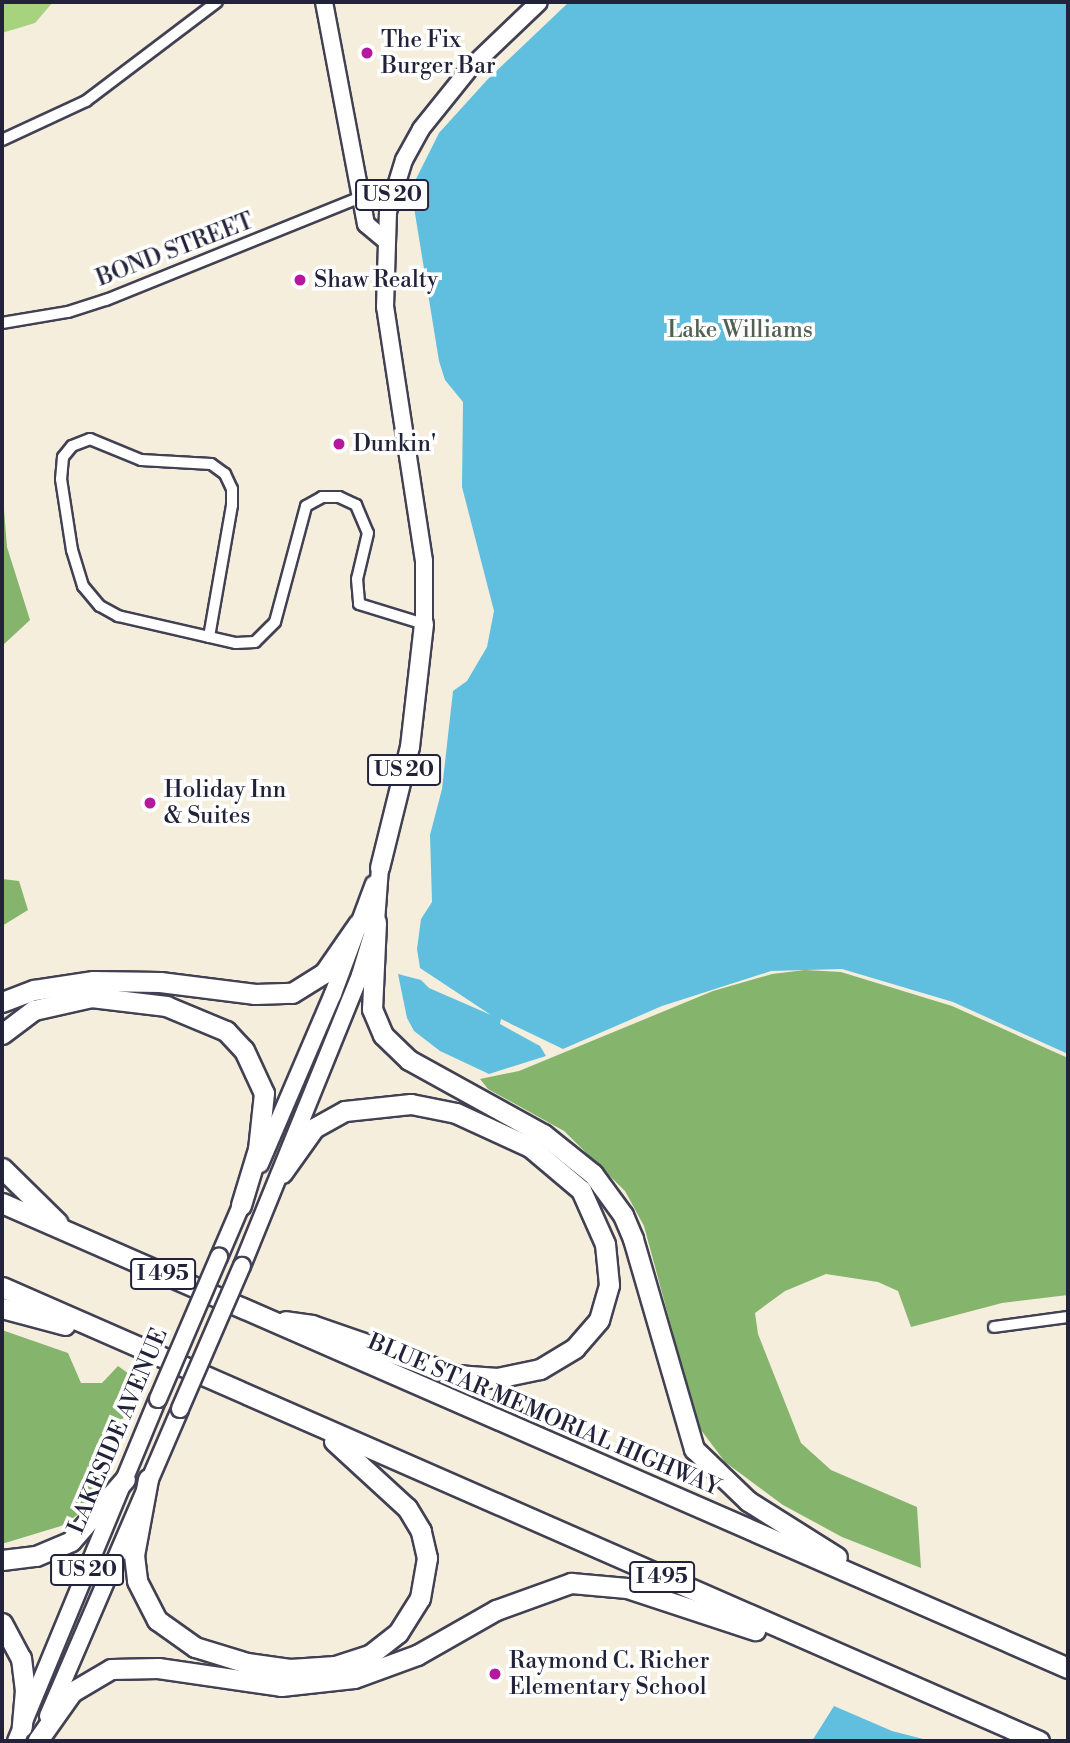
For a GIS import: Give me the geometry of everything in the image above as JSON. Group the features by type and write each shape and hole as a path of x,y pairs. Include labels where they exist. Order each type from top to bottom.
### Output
{"highway":[{"name":"LAKESIDE AVENUE","path":"380,868 410,747 424,624"},
{"path":"2,1002 34,990 93,981 160,982 255,995 292,993 324,973 367,923"},
{"path":"367,923 372,1009 395,1049 559,1144 593,1174 623,1215 682,1418 702,1460 761,1511 904,1597"},
{"path":"2,1034 40,1007 91,997 166,1006 226,1031 256,1070 264,1103 258,1149 241,1205"},
{"path":"260,1318 312,1325 456,1375 497,1378 540,1369 575,1348 599,1320 609,1284 599,1225 581,1190 530,1147 456,1113 411,1104 345,1111 306,1136 282,1173"},
{"path":"2,1168 66,1231"},
{"name":"BLUE STAR MEMORIAL HIGHWAY","path":"2,1203 260,1318 1068,1668"},
{"name":"I 495","path":"2,1287 1039,1741"},
{"path":"2,1308 150,1351"},
{"path":"148,1479 134,1555 146,1603 166,1628 195,1647 263,1666 317,1669 365,1657 391,1640 413,1612 426,1576 425,1540 407,1508 369,1469 286,1411"},
{"path":"2,1560 36,1556 71,1541 125,1479"},
{"path":"38,1741 72,1692 111,1668 158,1668 281,1686 354,1678 417,1655 521,1599 580,1582 648,1594 941,1699"},
{"path":"2,1623 22,1660 25,1690 19,1734"}],"main road":[{"path":"324,2 359,198 366,224 384,239"},
{"name":"LAKESIDE AVENUE","path":"424,624 424,561 385,307 384,239 398,176 421,129 470,68 539,2"},
{"name":"LAKESIDE AVENUE","path":"38,1741 148,1479 282,1173 351,1001 380,868"},
{"name":"LAKESIDE AVENUE","path":"19,1734 241,1205 367,923"}],"street":[{"path":"2,140 86,101 217,2"},
{"name":"BOND STREET","path":"2,323 58,314 106,300 359,198"},
{"path":"209,637 232,505 232,489 225,474 211,464 141,460 90,439 72,446 64,457 61,479 72,550 83,586 100,606 118,616 209,637 236,643 255,642 275,622 299,520 306,506 322,497 356,505 364,518 368,533 356,595 359,604 424,624"},
{"path":"994,1327 1068,1317"}],"green space":[{"path":"2,2 53,2 35,23 2,33"},
{"path":"2,485 7,547 30,620 2,646"},
{"path":"2,879 19,881 28,910 2,926"},
{"path":"805,970 841,972 952,1006 1068,1058 1068,1295 1002,1303 911,1327 898,1291 878,1282 826,1274 785,1291 755,1313 758,1334 801,1443 831,1470 917,1507 921,1568 842,1537 783,1505 725,1462 698,1426 644,1226 625,1191 564,1131 488,1089 480,1079 519,1071 713,991 772,974"},
{"path":"2,1330 68,1353 81,1383 102,1383 118,1366 139,1381 83,1511 61,1526 5,1543 2,1543"}],"water":[{"name":"Lake Williams","path":"569,2 1068,2 1068,1054 953,1002 842,969 771,971 662,1006 563,1049 501,1019 500,1024 540,1046 546,1056 489,1074 440,1051 414,1031 407,1018 398,974 421,980 429,988 491,1015 420,968 417,949 421,919 432,902 430,835 442,789 453,691 467,681 487,647 494,611 462,487 463,402 445,380 439,361 411,189 439,133 487,80"},
{"path":"834,1706 892,1731 931,1741 812,1741"}],"place":[{"name":"The Fix Burger Bar","path":"367,53"},
{"name":"Shaw Realty","path":"300,280"},
{"name":"Dunkin'","path":"339,444"},
{"name":"Holiday Inn & Suites","path":"150,803"},
{"name":"Raymond C. Richer Elementary School","path":"495,1674"}]}
